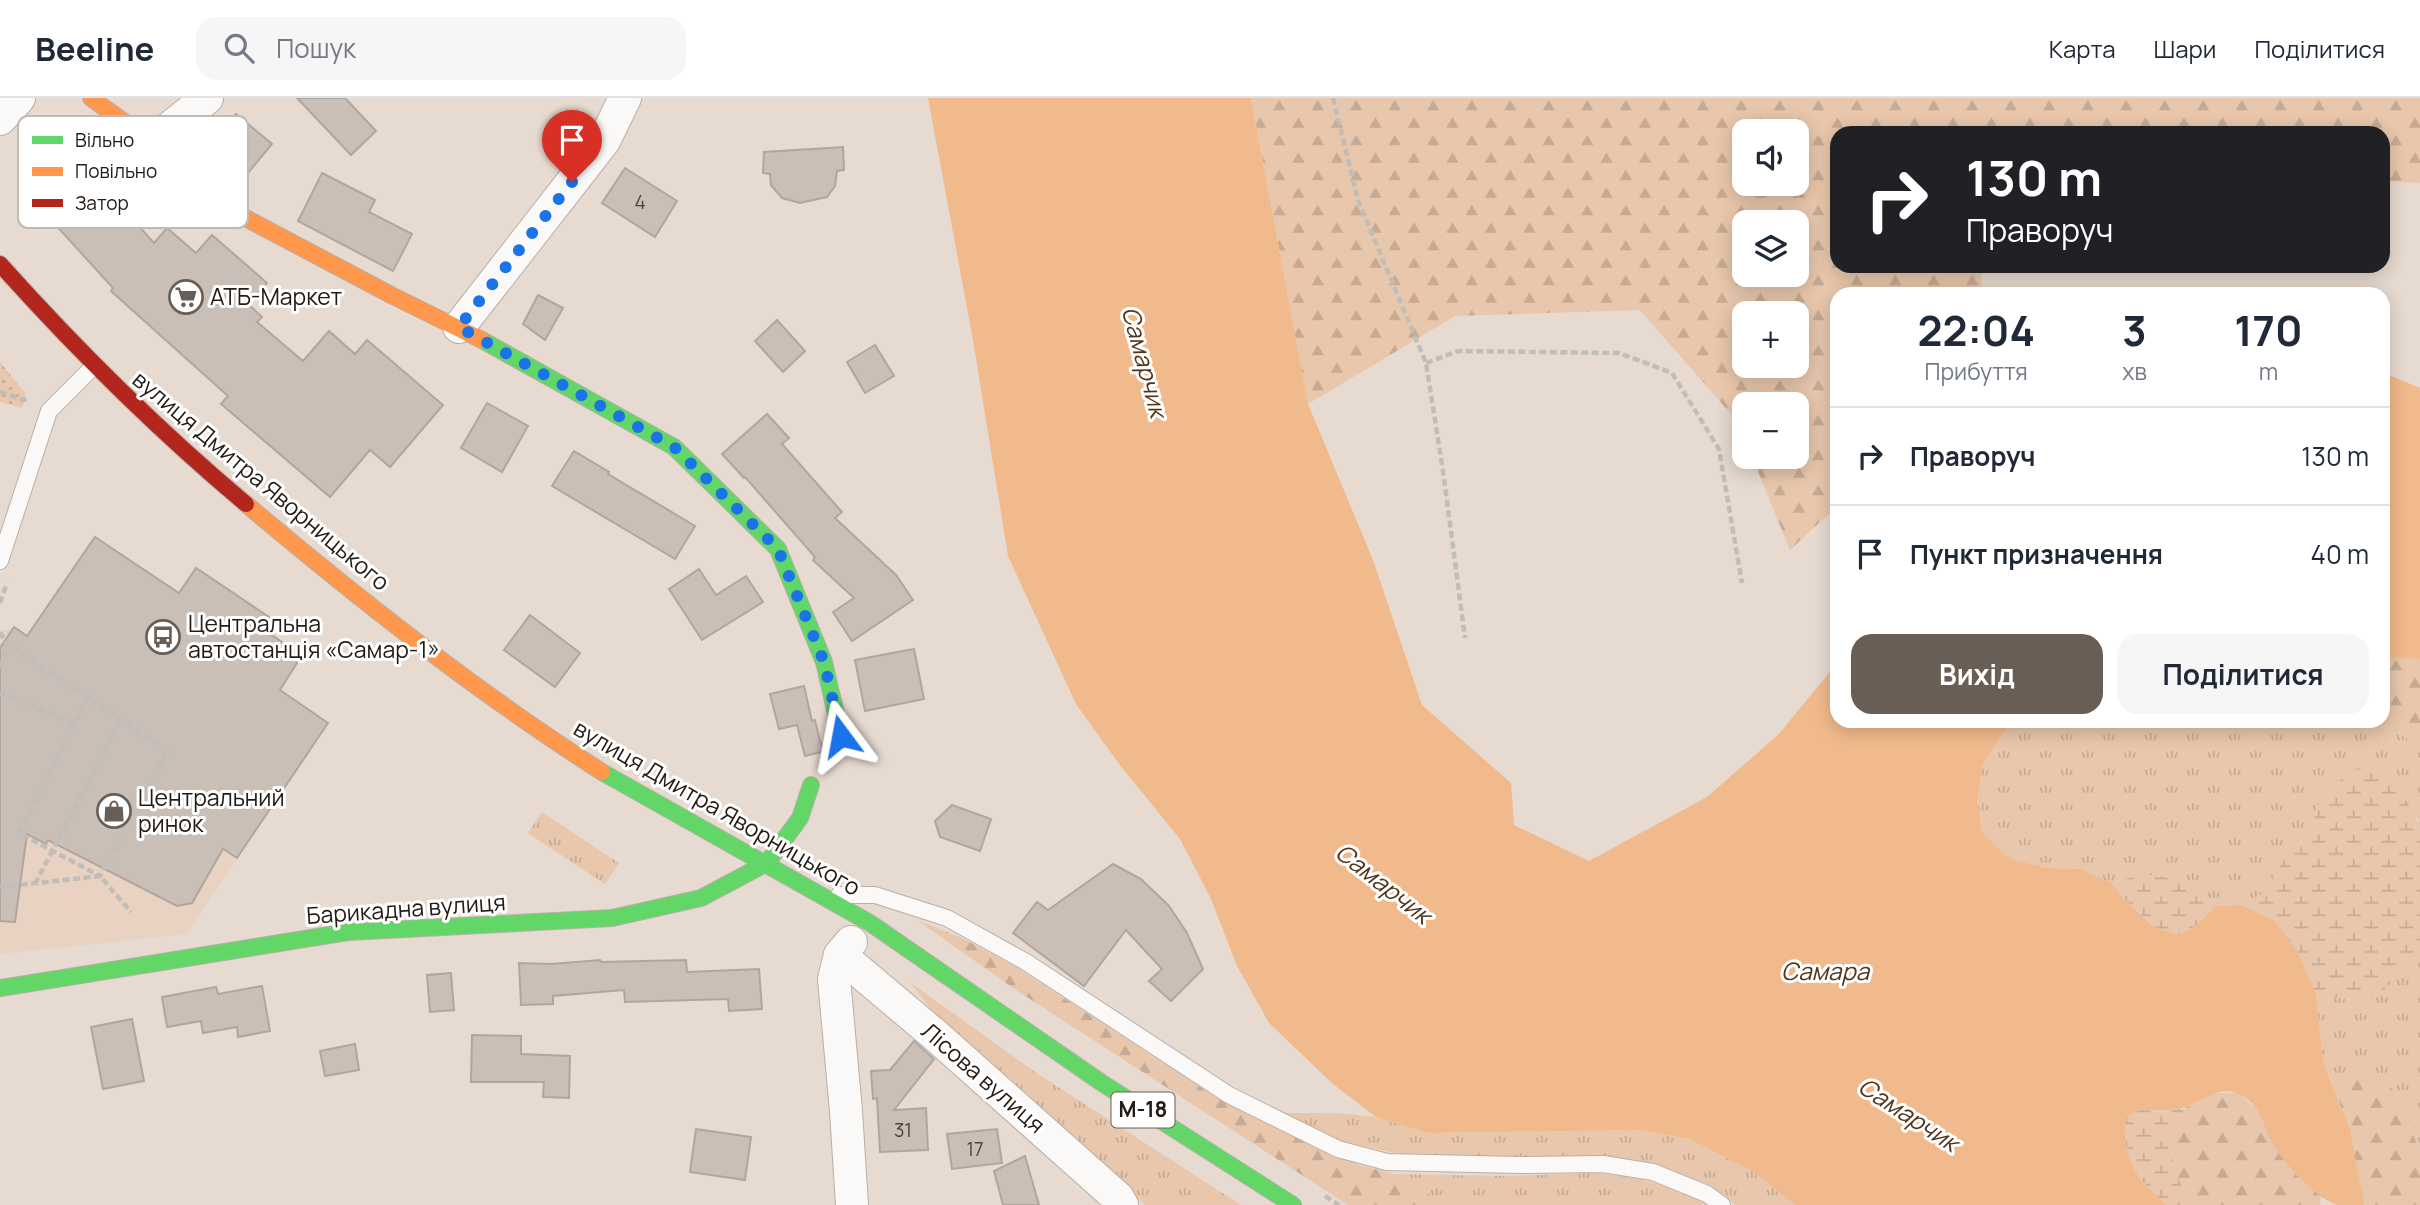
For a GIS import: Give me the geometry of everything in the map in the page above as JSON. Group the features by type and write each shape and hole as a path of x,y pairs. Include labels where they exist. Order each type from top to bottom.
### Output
{"main road":[{"path":"91,98 116,116"},
{"path":"248,219 459,327 674,447 778,549 824,662 841,736"},
{"name":"вулиця Дмитра Яворницького","path":"0,264 94,366 167,437 301,550 425,648 569,751 670,812 767,863 869,922 1102,1083 1293,1205"},
{"path":"767,863 800,818 811,785"},
{"name":"Барикадна вулиця","path":"0,988 348,932 612,918 701,898 767,863"}],"street":[{"path":"0,119 19,98"},
{"path":"184,116 207,98"},
{"path":"459,327 604,141 625,98"},
{"path":"852,1205 834,979 840,955 869,922"},
{"name":"Лісова вулиця","path":"840,955 935,1035 1118,1198 1122,1205"}],"lane":[{"path":"0,561 49,411 94,366"},
{"path":"823,894 875,895 947,918 1026,962 1229,1095 1338,1149 1387,1162 1603,1164 1653,1172 1707,1194 1723,1205"}],"path":[{"path":"1333,98 1358,200 1426,363 1465,638"},
{"path":"1426,363 1458,351 1619,353 1672,373 1719,449 1742,583"},
{"path":"0,392 24,400 37,396"},
{"path":"0,632 7,644 168,751 100,876"},
{"path":"0,668 7,644"},
{"path":"0,693 75,723"},
{"path":"88,698 19,834 100,876 131,912"},
{"path":"35,884 121,720"},
{"path":"0,887 100,876"}],"shaded area":[{"name":"Центральний ринок","path":"14,627 194,747 209,839 237,858 186,934 0,954 0,632"}],"green space":[{"path":"1251,98 2420,98 2420,183 2390,181 2390,126 1830,126 1830,273 1981,273 1982,287 1830,287 1830,513 1790,550 1757,469 1809,469 1809,392 1732,392 1732,415 1640,310 1455,316 1308,404"},
{"path":"0,362 26,394 22,408 0,402"},
{"path":"2390,658 2420,659 2420,747 2390,727"},
{"path":"2390,727 2420,747 2420,826 2417,817 2322,797 2307,835 2284,859 2264,893 2241,905 2216,906 2183,880 2144,874 2111,883 2080,869 2047,868 2008,858 1982,832 1977,800 1983,764 2008,728"},
{"path":"2375,767 2396,782 2420,826 2420,941 2402,972 2382,992 2352,1000 2316,994 2297,950 2274,920 2241,905 2264,893 2284,859 2307,835 2322,797 2353,769"},
{"path":"542,812 619,863 605,884 528,833"},
{"path":"2144,874 2183,880 2216,906 2197,925 2178,935 2152,926 2111,883"},
{"path":"917,920 964,939 1013,965 1217,1098 1294,1137 1359,1165 1395,1174 1451,1205 1348,1205 1013,988"},
{"path":"2420,941 2420,1151 2411,1131 2343,1084 2339,1100 2323,1061 2316,994 2352,1000 2402,972"},
{"path":"911,983 1038,1074 1241,1205 1145,1205 950,1035"},
{"path":"2358,1073 2379,1076 2401,1098 2420,1151 2420,1205 2364,1205 2339,1100 2343,1084"},
{"path":"2215,1093 2237,1093 2259,1110 2272,1142 2297,1175 2321,1195 2320,1205 2191,1205 2176,1174 2170,1140 2185,1108"},
{"path":"2185,1108 2170,1140 2176,1174 2191,1205 2166,1205 2133,1167 2126,1146 2126,1117 2140,1109 2160,1112"},
{"path":"1284,1113 1336,1113 1376,1117 1428,1133 1641,1130 1689,1139 1752,1171 1795,1205 1735,1205 1707,1184 1654,1164 1595,1157 1399,1154 1337,1140"},
{"path":"1597,1173 1669,1187 1708,1205 1451,1205 1395,1174 1507,1176"}],"water":[{"name":"Самара","path":"928,98 1251,98 1308,404 1373,560 1422,705 1511,783 1514,825 1589,861 1707,797 1779,734 1830,672 1830,728 2008,728 1983,764 1977,800 1982,832 2008,858 2047,868 2080,869 2111,883 2152,926 2178,935 2197,925 2216,906 2241,905 2274,920 2297,950 2316,994 2323,1061 2350,1130 2364,1205 2337,1205 2309,1187 2276,1149 2252,1103 2238,1094 2223,1091 2182,1108 2161,1111 2140,1109 2126,1117 2126,1146 2133,1167 2166,1205 1795,1205 1752,1171 1689,1139 1641,1130 1428,1133 1376,1117 1333,1084 1269,1023 1237,966 1211,899 1180,839 1119,764 1076,704 1008,556 973,340"},
{"path":"2390,376 2420,388 2420,659 2390,658"}],"building":[{"path":"297,98 345,98 376,131 351,155"},
{"path":"248,124 272,144 248,173"},
{"path":"843,147 844,170 837,171 835,186 827,197 800,203 782,198 771,185 770,174 763,173 764,152"},
{"path":"625,168 677,201 655,237 602,203"},
{"path":"322,173 375,200 369,212 412,234 393,271 298,221"},
{"path":"58,228 140,228 154,243 167,228 196,253 212,235 267,283 248,304 262,317 257,322 303,361 329,331 355,354 367,340 443,405 390,467 370,450 330,497 221,404 228,396 111,291 113,288"},
{"path":"538,295 563,308 545,340 523,324"},
{"path":"777,320 805,351 783,372 755,341"},
{"path":"875,345 894,376 865,393 847,362"},
{"path":"487,403 528,426 502,472 461,448"},
{"path":"767,414 789,438 782,444 842,512 835,518 896,575 913,600 852,641 833,612 854,598 813,560 815,557 722,454"},
{"path":"574,451 695,526 675,559 552,486"},
{"path":"95,537 179,593 196,568 272,619 264,630 302,655 280,690 328,723 237,858 223,849 192,903 177,906 48,840 46,844 27,834 15,922 0,921 0,648 14,627 27,636"},
{"path":"699,569 716,595 746,576 763,602 702,640 669,589"},
{"path":"530,615 580,653 555,687 504,650"},
{"path":"914,649 924,699 865,711 855,660"},
{"path":"804,686 812,721 815,720 825,751 805,756 797,725 779,729 770,694"},
{"path":"952,805 991,819 980,851 940,837 935,821"},
{"path":"1113,864 1141,879 1169,906 1187,933 1203,969 1171,1001 1149,981 1162,969 1126,930 1084,986 1013,933 1037,902 1048,910"},
{"path":"600,960 686,960 687,972 759,969 762,1009 729,1011 728,999 625,1002 624,990 553,996 553,1004 521,1005 519,963 551,964"},
{"path":"451,973 454,1010 430,1012 427,975"},
{"path":"262,986 270,1031 238,1037 237,1027 203,1033 201,1021 167,1027 162,997 216,987 218,994"},
{"path":"132,1019 144,1081 103,1089 91,1027"},
{"path":"472,1035 521,1036 521,1054 570,1056 569,1098 543,1097 544,1082 471,1082"},
{"path":"914,1041 934,1059 894,1110 926,1108 928,1150 880,1152 877,1098 873,1099 871,1071 890,1070"},
{"path":"355,1044 359,1070 325,1076 320,1051"},
{"path":"696,1129 751,1137 745,1180 690,1172"},
{"path":"997,1129 1002,1163 952,1169 947,1134"},
{"path":"1025,1156 1039,1205 1003,1205 994,1171"}],"traffic: fast":[{"path":"482,340 674,447 778,549 824,662 841,736"},
{"path":"602,772 870,923 1102,1083 1293,1205"},
{"path":"0,988 348,932 612,918 701,898 767,863 800,818 811,785"}],"traffic: slow":[{"path":"91,98 116,116"},
{"path":"248,219 482,340"},
{"path":"246,504 420,644 510,710 602,772"}],"traffic: jam":[{"path":"0,264 119,388 246,504"}],"place":[{"name":"АТБ-Маркет","path":"186,297"},
{"name":"Центральна автостанція «Самар-1»","path":"163,637"},
{"name":"Центральний ринок","path":"114,811"}],"route":[{"path":"572,182 459,327 674,447 778,549 824,662 841,736"}],"water label":[{"name":"Самарчик","path":"1144,362"},
{"name":"Самарчик","path":"1383,884"},
{"name":"Самарчик","path":"1908,1115"}]}
